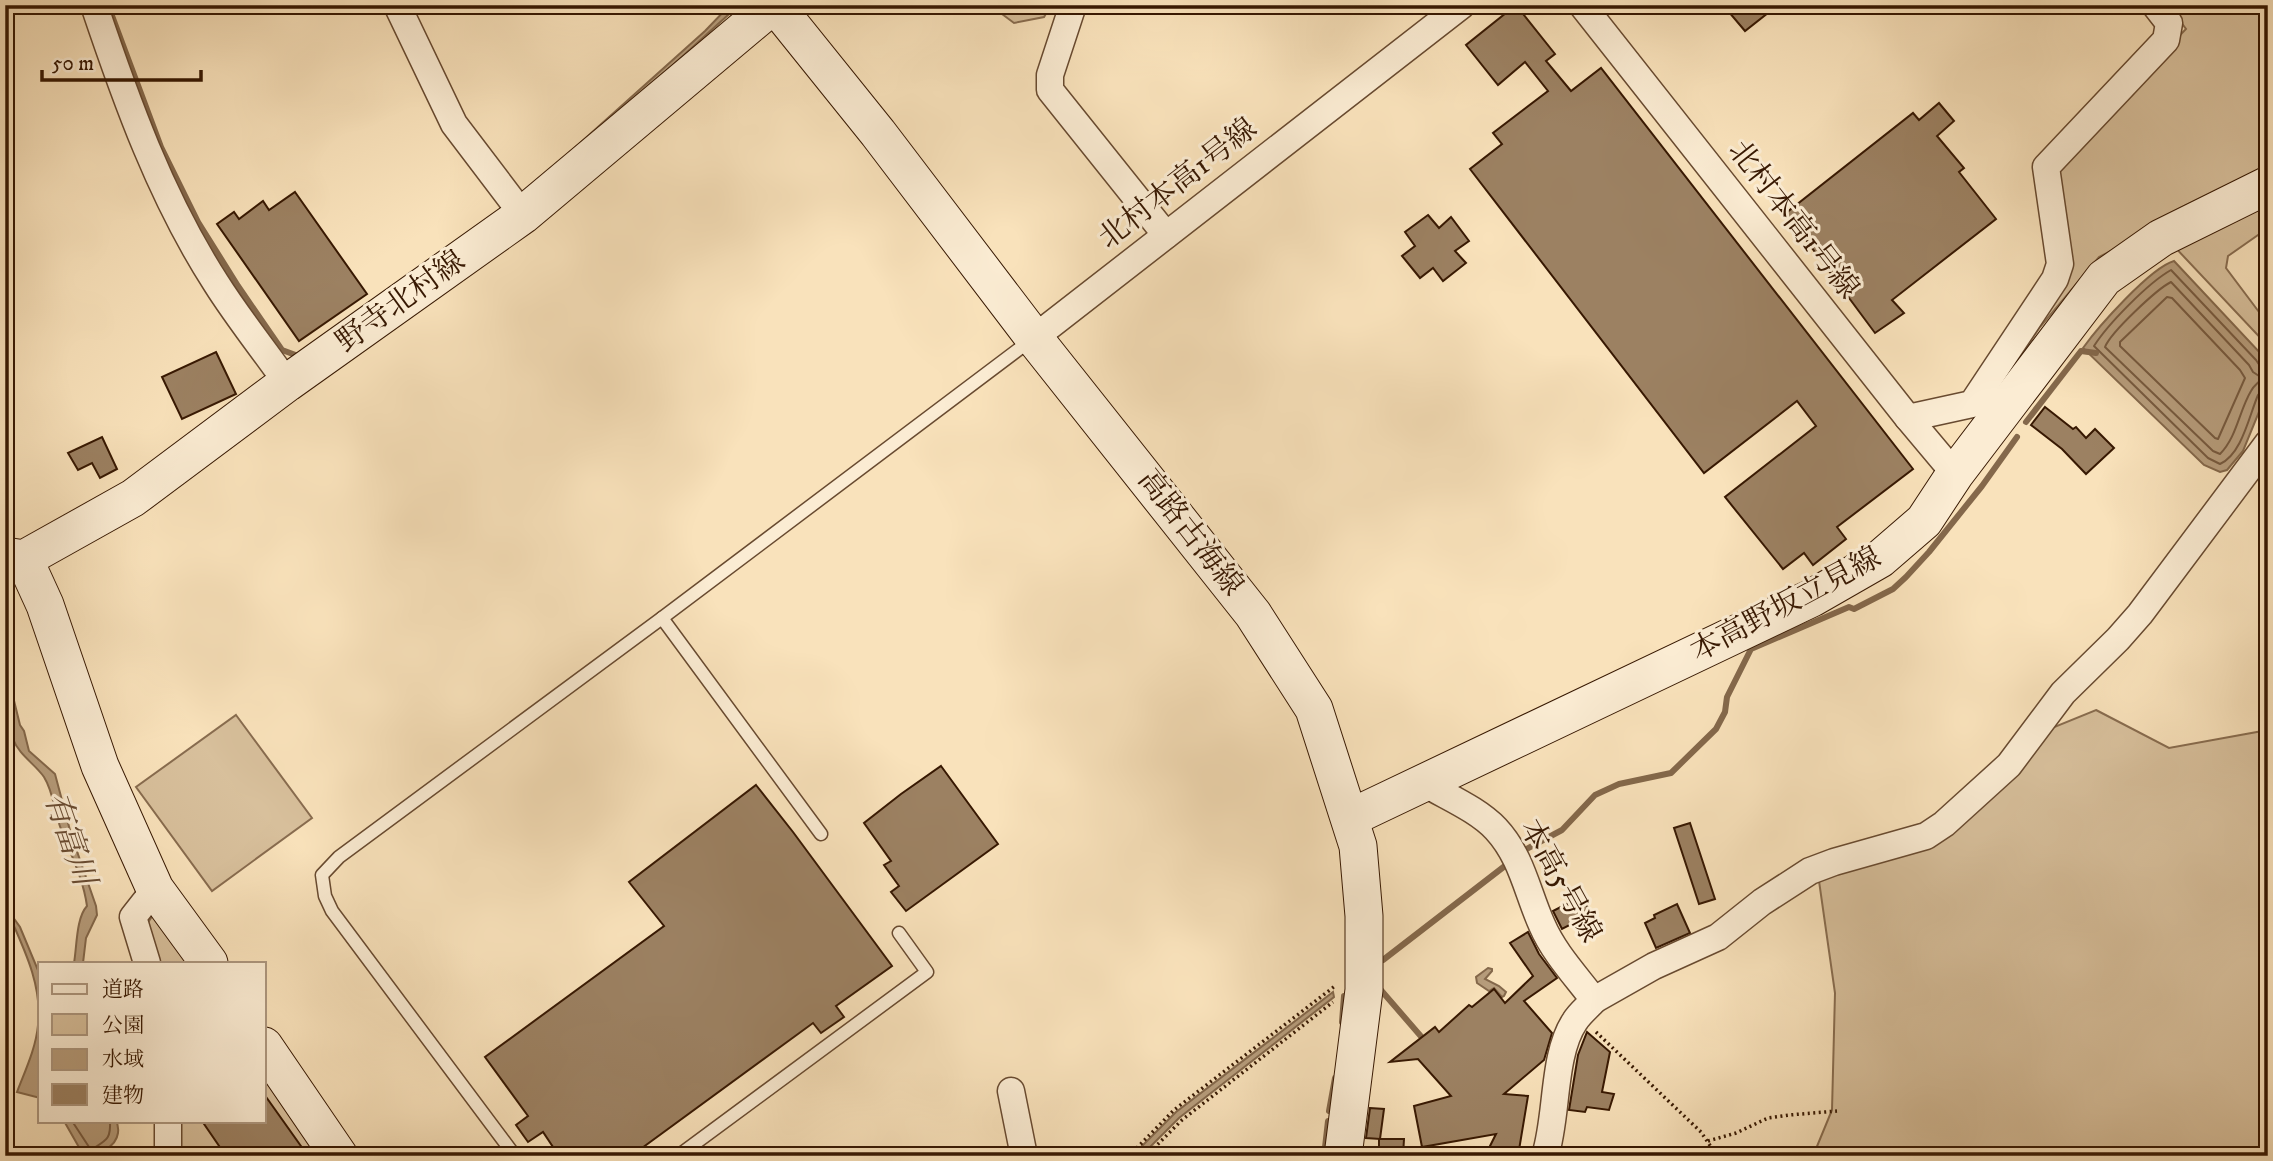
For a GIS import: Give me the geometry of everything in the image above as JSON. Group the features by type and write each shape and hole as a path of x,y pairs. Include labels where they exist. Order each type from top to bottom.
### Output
{"street":[{"path":"94,5 140,131 173,205 215,283 287,383"},
{"path":"397,5 454,124 523,215"},
{"name":"野寺北村線","path":"12,552 133,498 287,383 523,215 774,5"},
{"name":"高路古海線","path":"774,5 878,133 1034,338 1253,614 1314,709 1358,846 1364,916 1364,990 1343,1156"},
{"path":"1073,5 1050,75 1050,90 1166,235"},
{"name":"北村本高1号線","path":"1034,338 1462,5"},
{"name":"北村本高1号線","path":"1582,5 1955,474"},
{"path":"1908,418 1972,404 2055,279 2060,264 2046,167 2166,40 2169,23 2155,5"},
{"name":"本高野坂立見線","path":"1350,818 1800,604 1880,559 1924,520 1955,474 2104,278 2161,238 2268,185"},
{"path":"1545,1156 1550,1140 1565,1042 1586,1008 1654,966 1717,937 1762,902 1810,871 1926,836 1944,824 2009,765 2063,693 2140,614 2268,443"},
{"path":"12,552 45,605 100,766 155,889 208,962"},
{"name":"本高5号線","path":"1424,783 1495,828 1510,848 1524,873 1542,926 1586,1008"},
{"path":"147,962 133,917 155,889"},
{"path":"266,1049 339,1156"},
{"path":"1011,1091 1024,1156"},
{"path":"168,1122 168,1156"}],"lane":[{"path":"514,1156 332,911 325,896 322,875 339,857 1034,338"},
{"path":"662,618 821,834"},
{"path":"678,1156 927,972 899,933"}],"path":[{"path":"1129,1156 1185,1101 1332,988 1364,971"},
{"path":"1146,1156 1182,1120 1333,1002 1364,971"},
{"path":"1586,1008 1654,1087 1700,1132 1717,1156"},
{"path":"1707,1142 1768,1118 1837,1111"}],"green space":[{"path":"990,5 1051,5 1044,17 1014,23"},
{"path":"2168,5 2268,5 2268,172 2099,257 2040,327 1983,411 2071,267 2055,180 2060,161 2186,29"},
{"path":"2268,198 2268,228 2228,256 2226,268 2268,324 2268,346 2171,243"},
{"path":"2096,710 2169,748 2268,730 2268,1156 1813,1156 1832,1110 1835,993 1818,874 1912,846 2037,734"},
{"path":"236,715 312,818 212,891 136,787"},
{"path":"155,912 189,962 151,962 145,927"},
{"path":"266,1076 320,1156 175,1156 174,1122 266,1122"}],"water":[{"path":"730,5 735,5 728,15 533,192 530,188 705,31"},
{"path":"2174,261 2263,356 2268,368 2268,390 2243,451 2227,470 2220,472 2204,465 2083,348 2139,286"},
{"name":"有富川","path":"5,664 29,751 55,774 71,834 96,906 97,915 86,938 83,962 74,962 79,925 87,906 83,886 47,783 13,739 5,692"},
{"path":"5,906 20,927 38,970 38,1002 34,979"},
{"path":"1488,968 1492,971 1485,979 1506,992 1504,996 1494,988 1489,991 1477,983 1476,977"},
{"path":"1333,992 1334,997 1179,1118 1141,1156 1132,1156 1176,1112"},
{"path":"38,1025 38,1097 17,1092 35,1042"},
{"path":"65,1122 117,1122 118,1133 114,1143 94,1155 84,1156"}],"building":[{"path":"1516,5 1555,54 1546,61 1571,91 1601,68 1913,469 1837,527 1846,539 1813,565 1804,553 1783,569 1725,497 1816,426 1797,401 1704,473 1470,169 1502,144 1493,133 1548,91 1525,62 1498,85 1466,45"},
{"path":"1723,5 1778,5 1745,31"},
{"path":"1939,103 1954,121 1937,136 1964,168 1959,172 1996,219 1892,300 1904,313 1875,333 1786,213 1913,113 1919,120"},
{"path":"295,192 367,294 299,341 217,224 234,212 239,219 263,201 269,210"},
{"path":"1428,215 1439,228 1451,217 1469,241 1455,251 1466,263 1443,281 1433,268 1420,278 1402,256 1415,246 1405,232"},
{"path":"216,352 236,394 182,419 162,377"},
{"path":"2045,407 2073,429 2076,427 2086,438 2095,429 2114,448 2086,474 2062,449 2031,425"},
{"path":"102,437 117,469 100,478 92,463 78,470 68,453"},
{"path":"941,766 998,844 906,911 891,892 899,886 884,865 891,861 864,823"},
{"path":"756,785 892,966 836,1006 844,1017 821,1033 813,1023 631,1156 559,1156 543,1132 528,1142 516,1125 528,1116 485,1057 664,926 629,882"},
{"path":"1690,823 1715,899 1699,904 1674,828"},
{"path":"1582,896 1591,914 1562,929 1553,911"},
{"path":"1677,904 1690,933 1656,948 1645,923 1655,918 1654,915"},
{"path":"1528,932 1539,954 1557,978 1524,1001 1552,1033 1544,1060 1504,1094 1528,1096 1518,1156 1485,1156 1496,1134 1422,1147 1414,1106 1451,1096 1418,1059 1390,1062 1435,1027 1439,1032 1469,1005 1472,1007 1494,989 1505,1003 1533,976 1510,943"},
{"path":"1587,1032 1610,1052 1602,1092 1614,1094 1609,1110 1587,1107 1585,1112 1569,1110 1578,1055"},
{"path":"266,1097 308,1156 226,1156 203,1122 266,1122"},
{"path":"1370,1108 1384,1109 1380,1139 1366,1138"},
{"path":"1379,1139 1404,1139 1403,1156 1379,1156"}],"waterway":[{"path":"108,5 161,147 198,222 282,350 301,357"},
{"path":"2026,422 2081,351 2096,353"},
{"path":"1521,852 1562,830 1595,795 1619,784 1671,773 1716,729 1725,712 1727,697 1751,649 1849,607 1854,609 1893,589 1929,552 2017,437"},
{"path":"1383,960 1510,862"},
{"path":"1380,989 1425,1041"},
{"path":"1342,1022 1344,996"},
{"path":"1329,1111 1335,1078"},
{"path":"1324,1156 1328,1121"}]}
